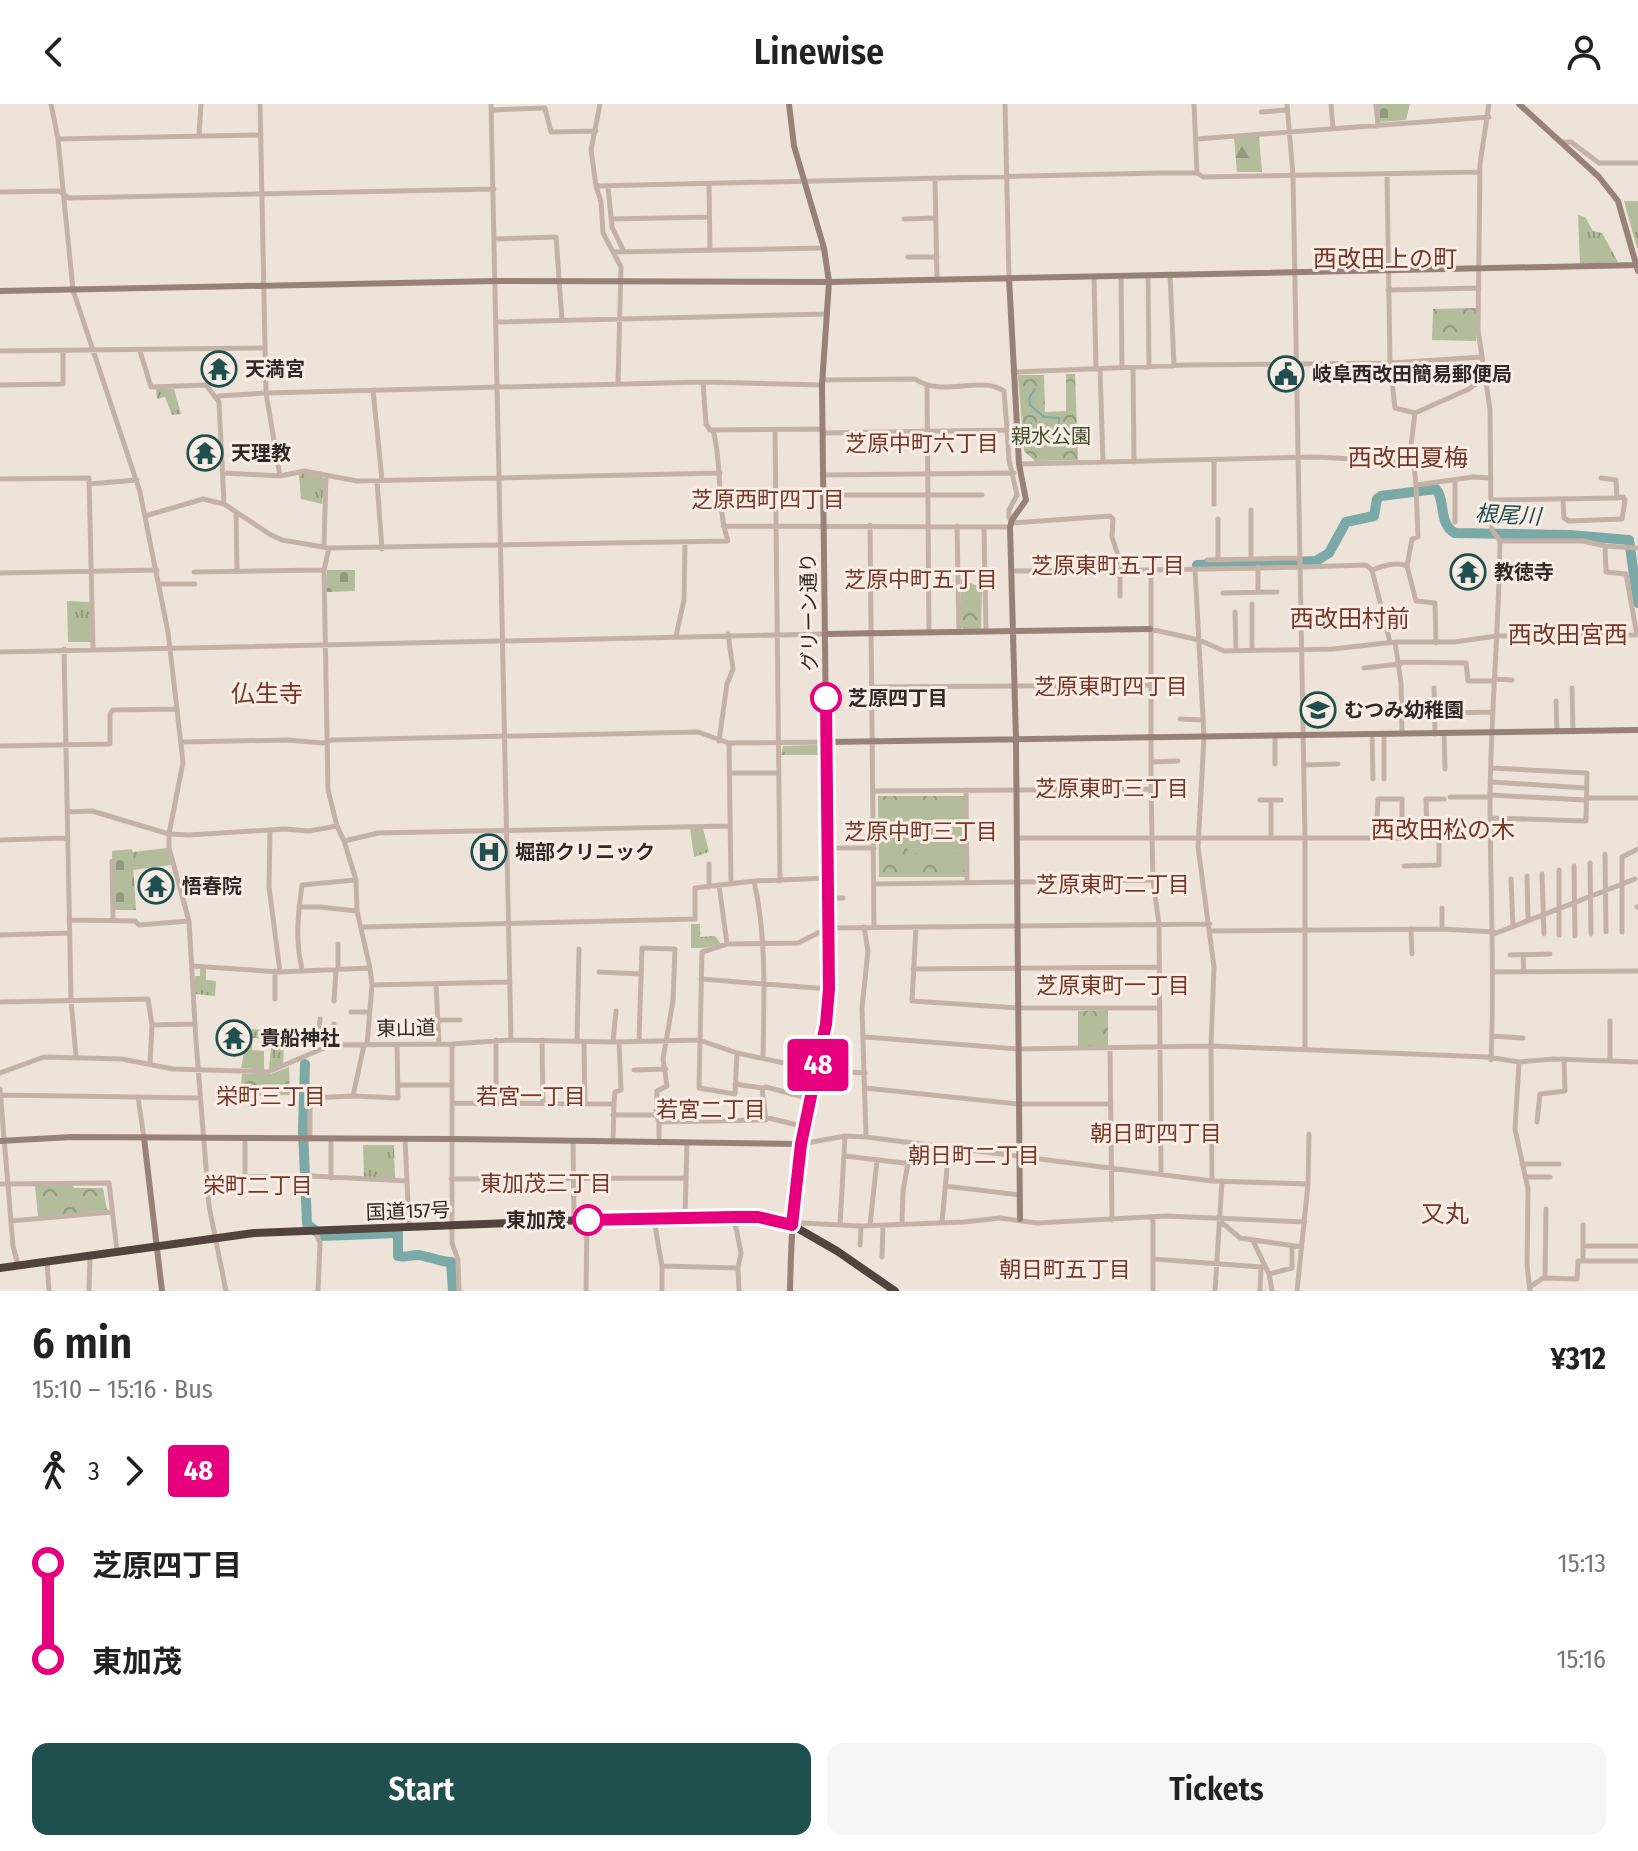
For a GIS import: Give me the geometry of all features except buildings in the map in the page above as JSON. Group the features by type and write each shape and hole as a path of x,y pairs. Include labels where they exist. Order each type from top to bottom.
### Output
{"highway":[{"name":"国道157号","path":"0,1268 215,1238 315,1230 758,1217 792,1225 895,1291"}],"street":[{"path":"51,104 58,139 73,290 137,480 160,584 183,762 169,848 189,921 209,1206 226,1291"},
{"path":"199,136 201,104"},
{"path":"260,104 266,393 280,476"},
{"path":"600,104 591,150 601,202 603,233 621,267 618,384"},
{"name":"グリーン通り","path":"789,104 792,135 824,248 829,282 822,382 829,989 817,1070 801,1144 792,1225 790,1291"},
{"path":"1005,104 1012,372 1019,464 1026,500 1011,523"},
{"path":"1194,104 1197,173"},
{"path":"1331,104 1333,129"},
{"path":"1376,104 1378,126"},
{"path":"1489,104 1480,172 1478,330 1490,409 1492,530 1500,541 1491,733 1490,835 1494,933 1491,1060"},
{"path":"0,291 496,281 829,282 1637,267 1618,201 1599,177 1519,104"},
{"path":"511,1040 491,107 545,108 551,132 596,131"},
{"path":"1261,112 1287,107 1293,175 1304,765 1305,1048"},
{"path":"1197,139 1489,117"},
{"path":"58,139 261,135"},
{"path":"1561,142 1571,142 1599,163 1638,163"},
{"path":"596,186 1197,173 1203,177 1480,172"},
{"path":"1387,175 1390,363 1395,408 1415,413 1469,389 1486,376"},
{"path":"935,180 937,279"},
{"path":"709,184 710,250"},
{"path":"608,187 614,234 624,252"},
{"path":"0,192 59,191 69,198 494,189"},
{"path":"612,219 709,217"},
{"path":"904,219 936,218"},
{"path":"495,239 556,237 562,320"},
{"path":"614,252 824,248"},
{"path":"908,257 937,257"},
{"path":"1148,274 1149,367"},
{"path":"1170,274 1174,366"},
{"path":"1094,276 1103,462"},
{"path":"1121,276 1122,368"},
{"path":"1388,290 1479,288"},
{"path":"496,322 827,314"},
{"path":"0,351 265,348"},
{"path":"140,351 151,387 206,385 219,402 224,504"},
{"path":"0,385 63,384 63,352"},
{"path":"1012,372 1390,363 1482,357"},
{"path":"1133,368 1134,462"},
{"path":"217,399 219,396 266,393 915,379 927,387 993,384 1004,391 1017,495 1009,510 1009,518 1016,740 1020,1219"},
{"path":"145,516 203,499 224,504 282,540 327,547 382,549 728,541 718,493 719,451 713,430 706,424 703,382"},
{"path":"927,387 929,632"},
{"path":"373,390 382,549"},
{"path":"1409,461 1415,413"},
{"path":"713,430 927,433 1007,430"},
{"path":"775,430 780,881"},
{"path":"1019,464 1297,459 1353,459 1378,464 1400,459 1409,461 1414,464 1418,537 1412,539 1407,566 1416,601 1435,603 1436,643"},
{"path":"1214,461 1214,504"},
{"path":"224,473 280,476 304,471 357,481 720,473"},
{"path":"823,475 1021,473"},
{"path":"326,475 327,547 324,570 328,790 356,880 357,911 372,985 366,1045 353,1096"},
{"path":"0,479 89,478 93,648"},
{"path":"1416,485 1491,478"},
{"path":"1601,478 1616,480 1617,498"},
{"path":"89,484 137,480"},
{"path":"1455,480 1455,522"},
{"path":"824,495 982,495"},
{"path":"1491,500 1623,497 1622,519 1569,521 1564,518 1563,499"},
{"path":"1251,510 1251,559"},
{"path":"236,512 237,571"},
{"path":"723,526 984,527 1110,516 1113,519 1112,537 1122,571 1120,596"},
{"path":"1218,519 1218,559"},
{"path":"870,525 874,927"},
{"path":"957,526 959,632"},
{"path":"984,527 986,631"},
{"path":"1500,541 1583,541 1634,548"},
{"path":"676,636 684,600 685,542"},
{"path":"0,652 1014,630 1150,629 1199,640 1224,651 1364,647 1392,642 1436,643 1496,636 1638,637 1626,574 1606,572 1605,546"},
{"path":"1207,560 1300,558"},
{"path":"1013,571 1151,572 1366,565 1372,570 1400,663 1402,734"},
{"path":"1372,570 1385,565 1407,566"},
{"path":"1258,567 1258,592"},
{"path":"1195,569 1204,737 1198,847 1214,967 1212,1181"},
{"path":"0,573 157,570"},
{"path":"194,572 324,570"},
{"path":"1151,572 1151,789 1153,880 1159,924 1161,1174"},
{"path":"160,584 195,584"},
{"path":"1223,593 1277,592"},
{"path":"1252,604 1252,650"},
{"path":"1235,612 1236,650"},
{"path":"719,741 727,684 733,669 728,634"},
{"path":"64,649 69,933 76,1056"},
{"path":"1364,668 1400,663 1466,663 1468,681 1512,680"},
{"path":"872,687 1151,685"},
{"path":"1434,688 1435,734"},
{"path":"1572,688 1573,732"},
{"path":"1556,701 1557,732"},
{"path":"0,746 110,744 110,714 113,710 177,709"},
{"path":"1450,713 1492,712"},
{"path":"1180,719 1203,720"},
{"path":"182,742 698,732 729,743 1638,730"},
{"path":"1444,733 1445,769"},
{"path":"1384,734 1384,779"},
{"path":"1372,735 1373,779"},
{"path":"1275,736 1275,764"},
{"path":"729,743 731,884"},
{"path":"1151,762 1178,761"},
{"path":"1304,765 1338,764"},
{"path":"1490,818 1586,821 1587,773 1491,768"},
{"path":"730,773 777,773"},
{"path":"1491,782 1586,788"},
{"path":"873,791 1151,789"},
{"path":"966,790 967,882"},
{"path":"1427,837 1426,799 1490,796 1586,800 1638,798"},
{"path":"1402,820 1377,820 1378,799 1402,799 1402,820 1402,837"},
{"path":"1260,800 1281,800"},
{"path":"1271,801 1271,837"},
{"path":"67,812 92,811 169,834 309,831 337,826"},
{"path":"344,841 378,833 729,826"},
{"path":"270,830 269,887 278,971 275,999"},
{"path":"1017,838 1490,835"},
{"path":"1404,866 1439,865 1439,836"},
{"path":"0,840 67,838"},
{"path":"828,848 874,848"},
{"path":"1622,932 1622,857 1638,849"},
{"path":"1605,854 1606,932"},
{"path":"112,861 113,919"},
{"path":"1590,863 1591,934"},
{"path":"709,864 709,887"},
{"path":"1574,866 1575,936"},
{"path":"1559,870 1559,935"},
{"path":"1542,874 1544,934"},
{"path":"1527,876 1528,921"},
{"path":"362,927 695,919 695,888 754,881 828,878"},
{"path":"1511,879 1513,927"},
{"path":"737,1053 735,1094 699,1088 702,952 727,944 798,943 828,928 864,927 1159,924 1304,931 1442,929 1494,933 1635,879"},
{"path":"302,969 296,929 302,885 356,880"},
{"path":"874,884 1153,880"},
{"path":"754,881 763,945 763,1057"},
{"path":"719,885 727,944"},
{"path":"828,898 843,898"},
{"path":"299,907 357,911"},
{"path":"1442,908 1442,929"},
{"path":"69,920 113,919 135,921 139,925 189,921"},
{"path":"864,927 868,951 862,1008 866,1137"},
{"path":"916,927 912,1001 1019,1008 1159,1008"},
{"path":"1411,929 1412,954"},
{"path":"0,935 69,933"},
{"path":"334,1001 338,944"},
{"path":"639,1040 642,948 675,949 673,1001 663,1059 667,1086 657,1091 659,1143"},
{"path":"579,949 585,1104"},
{"path":"1510,955 1550,954"},
{"path":"1523,955 1524,972"},
{"path":"192,966 278,971 370,968"},
{"path":"913,969 1159,967"},
{"path":"1493,972 1638,971"},
{"path":"599,972 641,974"},
{"path":"701,979 829,989"},
{"path":"372,985 510,982"},
{"path":"436,985 439,1044"},
{"path":"0,1002 148,999 152,1025 150,1064"},
{"path":"613,1141 615,1092 621,1090 616,1011"},
{"path":"351,1012 370,1012"},
{"path":"320,1019 318,1036 328,1038 331,1045"},
{"path":"437,1020 460,1020"},
{"path":"1610,1021 1610,1060"},
{"path":"152,1025 194,1024"},
{"path":"331,1045 334,1024"},
{"path":"1492,1036 1523,1038"},
{"path":"865,1037 1019,1049 1211,1046 1305,1048 1519,1062 1564,1059 1638,1062"},
{"path":"496,1040 496,1103"},
{"name":"東山道","path":"0,1073 44,1057 122,1059 173,1069 268,1072 331,1045 452,1044 496,1040 699,1040 737,1053 817,1070 865,1073"},
{"path":"542,1040 543,1103"},
{"path":"452,1044 452,1243 458,1260 459,1291"},
{"path":"310,1139 310,1098 398,1098 397,1045"},
{"path":"1110,1048 1112,1220"},
{"path":"1537,1122 1540,1094 1565,1091 1564,1059"},
{"path":"1519,1062 1515,1129 1528,1189 1527,1265 1530,1289 1545,1278 1577,1279 1577,1261 1638,1261"},
{"path":"634,1070 666,1069"},
{"path":"735,1084 766,1087 811,1099"},
{"path":"399,1085 451,1085"},
{"path":"659,1122 766,1120 762,1088"},
{"path":"865,1088 1019,1104 1111,1104"},
{"path":"19,1266 11,1221 0,1092 200,1098"},
{"path":"138,1097 162,1291"},
{"path":"452,1103 614,1104"},
{"path":"613,1115 656,1115"},
{"path":"765,1117 805,1127"},
{"path":"1297,1291 1308,1184 1309,1134"},
{"path":"840,1225 845,1136"},
{"path":"3,1140 451,1139 801,1144 845,1136 1212,1181 1308,1184"},
{"path":"245,1139 245,1177 407,1181"},
{"path":"331,1139 331,1178"},
{"path":"405,1139 409,1227"},
{"path":"573,1142 574,1222"},
{"path":"685,1219 687,1143"},
{"path":"942,1222 949,1147"},
{"path":"845,1156 921,1165"},
{"path":"870,1225 877,1160"},
{"path":"902,1223 908,1163"},
{"path":"1522,1164 1559,1164"},
{"path":"1525,1177 1550,1177"},
{"path":"451,1179 686,1178"},
{"path":"1215,1291 1222,1181"},
{"path":"0,1184 109,1183 117,1252"},
{"path":"945,1186 1021,1195"},
{"path":"1545,1278 1546,1209"},
{"path":"11,1221 112,1212"},
{"path":"734,1217 741,1253 739,1291"},
{"path":"792,1225 861,1226 1020,1219 1037,1223 1153,1217 1305,1222"},
{"path":"1153,1217 1153,1291"},
{"path":"586,1291 587,1220"},
{"path":"654,1220 662,1266 662,1291"},
{"path":"1220,1220 1240,1238 1302,1247"},
{"path":"882,1257 883,1225"},
{"path":"1583,1225 1583,1261"},
{"path":"860,1245 861,1226"},
{"path":"315,1230 320,1243 318,1291"},
{"path":"1254,1242 1269,1274 1272,1291"},
{"path":"1269,1274 1292,1268 1292,1246"},
{"path":"1583,1246 1638,1246"},
{"path":"89,1291 90,1256"},
{"path":"1153,1259 1261,1267 1260,1291"},
{"path":"47,1262 49,1291"},
{"path":"662,1266 738,1268"}],"green space":[{"path":"1378,104 1410,104 1406,120 1379,122"},
{"path":"1259,136 1262,172 1237,172 1234,138"},
{"path":"1624,201 1638,201 1638,248 1637,248"},
{"path":"1578,215 1585,217 1593,231 1602,233 1618,262 1580,264"},
{"path":"1477,308 1476,341 1432,340 1433,309"},
{"name":"親水公園","path":"1066,374 1075,374 1078,460 1035,461 1024,451 1018,375 1044,375 1045,412 1066,411"},
{"path":"156,389 174,389 181,414 172,415 165,397 157,399"},
{"path":"304,473 324,479 322,504 301,499 299,475"},
{"path":"327,570 355,570 355,591 326,592"},
{"path":"961,579 982,588 981,629 961,627"},
{"path":"67,601 90,602 91,642 68,642"},
{"path":"819,745 821,755 781,755 783,746"},
{"path":"878,796 964,796 965,877 879,877"},
{"path":"902,801 957,802 960,853 930,856 909,850 902,843 899,832"},
{"path":"690,828 703,828 709,852 694,857"},
{"path":"167,848 171,865 133,870 132,852"},
{"path":"132,849 136,910 114,910 112,851"},
{"path":"691,924 700,924 700,937 715,936 721,944 691,948"},
{"path":"200,969 206,969 206,980 216,981 215,996 195,994 195,976 200,976"},
{"path":"1108,1010 1108,1046 1078,1047 1078,1011"},
{"path":"249,1029 285,1031 283,1064 269,1069 272,1039 252,1038 252,1050 264,1051 264,1070 241,1068"},
{"path":"289,1067 290,1095 240,1094 242,1074 271,1074"},
{"path":"363,1145 394,1145 395,1179 364,1177"},
{"path":"35,1185 103,1188 107,1210 38,1217"}],"waterway":[{"path":"1031,423 1031,429 1047,429 1053,437 1058,435 1059,418 1044,417 1030,405 1029,398 1035,389"},
{"name":"根尾川","path":"1197,565 1316,561 1329,553 1346,522 1374,516 1377,499 1381,496 1436,489 1446,524 1455,533 1570,535 1629,540 1638,603"},
{"path":"305,1064 303,1131 307,1224 322,1236 398,1233 398,1256 418,1255 451,1262 453,1291"}],"bus line":[{"name":"48","path":"588,1220 758,1217 792,1225 801,1144 826,1024 829,989 826,698"}],"place":[{"name":"天満宮","path":"219,369"},
{"name":"岐阜西改田簡易郵便局","path":"1286,374"},
{"name":"天理教","path":"205,453"},
{"name":"教徳寺","path":"1468,572"},
{"name":"芝原四丁目","path":"826,698"},
{"name":"むつみ幼稚園","path":"1318,710"},
{"name":"堀部クリニック","path":"489,852"},
{"name":"悟春院","path":"156,886"},
{"name":"貴船神社","path":"234,1038"},
{"name":"東加茂","path":"588,1220"}],"district":[{"name":"西改田上の町","path":"1385,259"},
{"name":"芝原中町六丁目","path":"922,443"},
{"name":"西改田夏梅","path":"1408,458"},
{"name":"芝原西町四丁目","path":"768,499"},
{"name":"芝原東町五丁目","path":"1108,565"},
{"name":"芝原中町五丁目","path":"921,579"},
{"name":"西改田村前","path":"1350,619"},
{"name":"西改田宮西","path":"1568,635"},
{"name":"芝原東町四丁目","path":"1111,686"},
{"name":"仏生寺","path":"267,694"},
{"name":"芝原東町三丁目","path":"1112,788"},
{"name":"西改田松の木","path":"1443,830"},
{"name":"芝原中町三丁目","path":"921,831"},
{"name":"芝原東町二丁目","path":"1113,884"},
{"name":"芝原東町一丁目","path":"1113,985"},
{"name":"栄町三丁目","path":"271,1096"},
{"name":"若宮一丁目","path":"531,1096"},
{"name":"若宮二丁目","path":"711,1109"},
{"name":"朝日町四丁目","path":"1156,1133"},
{"name":"朝日町二丁目","path":"974,1155"},
{"name":"東加茂三丁目","path":"546,1183"},
{"name":"栄町二丁目","path":"258,1185"},
{"name":"又丸","path":"1445,1214"},
{"name":"朝日町五丁目","path":"1065,1269"}]}
